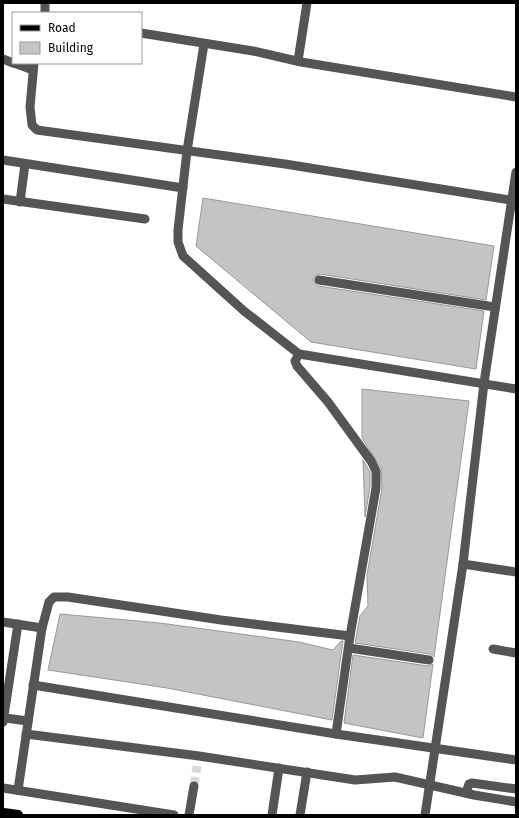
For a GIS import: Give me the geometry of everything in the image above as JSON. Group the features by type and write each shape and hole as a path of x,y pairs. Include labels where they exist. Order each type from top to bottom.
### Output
{"main road":[{"path":"3,813 18,815"}],"lane":[{"path":"298,61 307,3"},
{"path":"142,33 516,97"},
{"path":"204,44 187,151 183,188 178,242 183,256 244,311 299,354 516,389"},
{"path":"18,64 34,67 30,119 32,125 37,130 285,164 314,170 514,200"},
{"path":"3,160 183,188"},
{"path":"20,202 24,164"},
{"path":"424,815 463,564 484,383 495,307 514,200 516,172"},
{"path":"3,199 145,219"},
{"path":"319,280 495,307"},
{"path":"299,354 295,361 297,366 328,402 363,449 376,471 376,488 350,636 336,734"},
{"path":"463,564 516,572"},
{"path":"18,790 42,628 49,602 54,597 60,596 221,620 350,636"},
{"path":"3,622 42,628"},
{"path":"18,624 4,720 28,721"},
{"path":"349,648 429,660"},
{"path":"493,649 516,653"},
{"path":"3,657 13,659"},
{"path":"33,685 336,734 516,760"},
{"path":"26,734 199,756 355,780 395,778 429,786 516,802"},
{"path":"197,766 199,756"},
{"path":"272,815 279,768"},
{"path":"300,815 307,772"},
{"path":"466,793 469,784 472,783 516,789"},
{"path":"189,815 194,786"},
{"path":"3,788 174,815"}],"building":[{"path":"203,198 494,246 486,300 320,274 315,276 313,279 315,284 318,286 484,311 476,369 311,342 196,246"},
{"path":"362,389 469,401 434,657 430,654 355,643 360,616 368,606 367,575 382,488 381,468 362,438"},
{"path":"363,460 370,472 370,487 365,517"},
{"path":"60,614 160,623 299,642 333,650 341,641 343,641 332,720 167,688 48,670"},
{"path":"353,655 428,666 433,664 423,738 344,723"}],"tunnel":[{"path":"194,786 197,766"}]}
